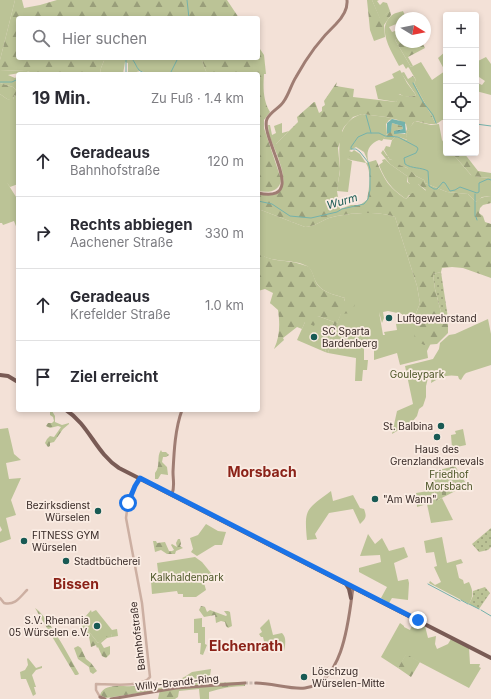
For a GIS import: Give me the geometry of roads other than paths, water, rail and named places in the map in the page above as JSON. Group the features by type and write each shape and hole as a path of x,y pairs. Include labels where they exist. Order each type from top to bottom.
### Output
{"main road":[{"path":"260,193 274,193 280,188 283,180 267,132 267,120 270,114 285,101 296,77 321,39 344,16 347,9 346,0"},
{"path":"0,375 8,376 16,381"},
{"path":"68,412 80,422 109,461 209,514 491,658"},
{"path":"172,494 174,489 173,472 177,426 181,412"},
{"path":"346,583 350,589 351,598"},
{"path":"256,683 304,688 315,686 325,679 333,668 342,644 347,626 353,587"},
{"path":"351,598 354,592 360,590"},
{"name":"Willy-Brandt-Ring","path":"111,699 176,688 245,683"},
{"path":"100,698 105,699"}],"street":[{"name":"Bahnhofstraße","path":"100,698 96,690 96,684 140,683 147,681 150,676 143,607 126,518 129,500 140,478"},
{"path":"0,598 5,604 9,604 18,601 27,590"}],"water":[{"path":"392,119 405,122 406,133 394,134 394,131 403,129 402,126 392,123 391,132 387,134 387,123"}],"waterway":[{"path":"187,0 189,16"},
{"name":"Wurm","path":"126,60 126,72"},
{"name":"Wurm","path":"133,60 138,69 143,72"},
{"path":"171,72 177,60"},
{"name":"Wurm","path":"0,82 12,82 16,80"},
{"path":"413,83 423,102 433,115 436,123"},
{"path":"366,115 371,133"},
{"path":"479,124 491,126"},
{"name":"Wurm","path":"260,201 272,204 290,216 311,218 364,204 368,199 370,190 370,169 368,162 360,152 356,149 351,149 351,147 358,137 367,133 379,133 385,136 398,137 417,147 418,149 416,153 404,158 405,164 428,171 429,186 434,189 437,189 443,182 450,191 460,187 477,193 479,192 479,183 488,179 491,180"},
{"path":"475,194 475,216"},
{"path":"428,584 460,601"},
{"path":"461,600 468,604"},
{"path":"469,604 479,609"},
{"path":"481,610 491,616"}],"tunnel":[{"path":"245,683 256,683"}],"place":[{"name":"Luftgewehrstand","path":"389,318"},
{"name":"SC Sparta Bardenberg","path":"314,337"},
{"name":"St. Balbina","path":"441,426"},
{"name":"Haus des Grenzlandkarnevals","path":"437,437"},
{"name":"\"Am Wann\"","path":"375,499"},
{"name":"Bezirksdienst Würselen","path":"98,511"},
{"name":"FITNESS GYM Würselen","path":"24,541"},
{"name":"Stadtbücherei","path":"66,561"},
{"name":"S.V. Rhenania 05 Würselen e.V.","path":"97,626"},
{"name":"Löschzug Würselen-Mitte","path":"304,677"}],"district":[{"name":"Morsbach","path":"262,471"},
{"name":"Bissen","path":"76,583"},
{"name":"Elchenrath","path":"246,645"}],"park label":[{"name":"Gouleypark","path":"417,374"},
{"name":"Friedhof Morsbach","path":"449,480"},
{"name":"Kalkhaldenpark","path":"187,577"}]}
